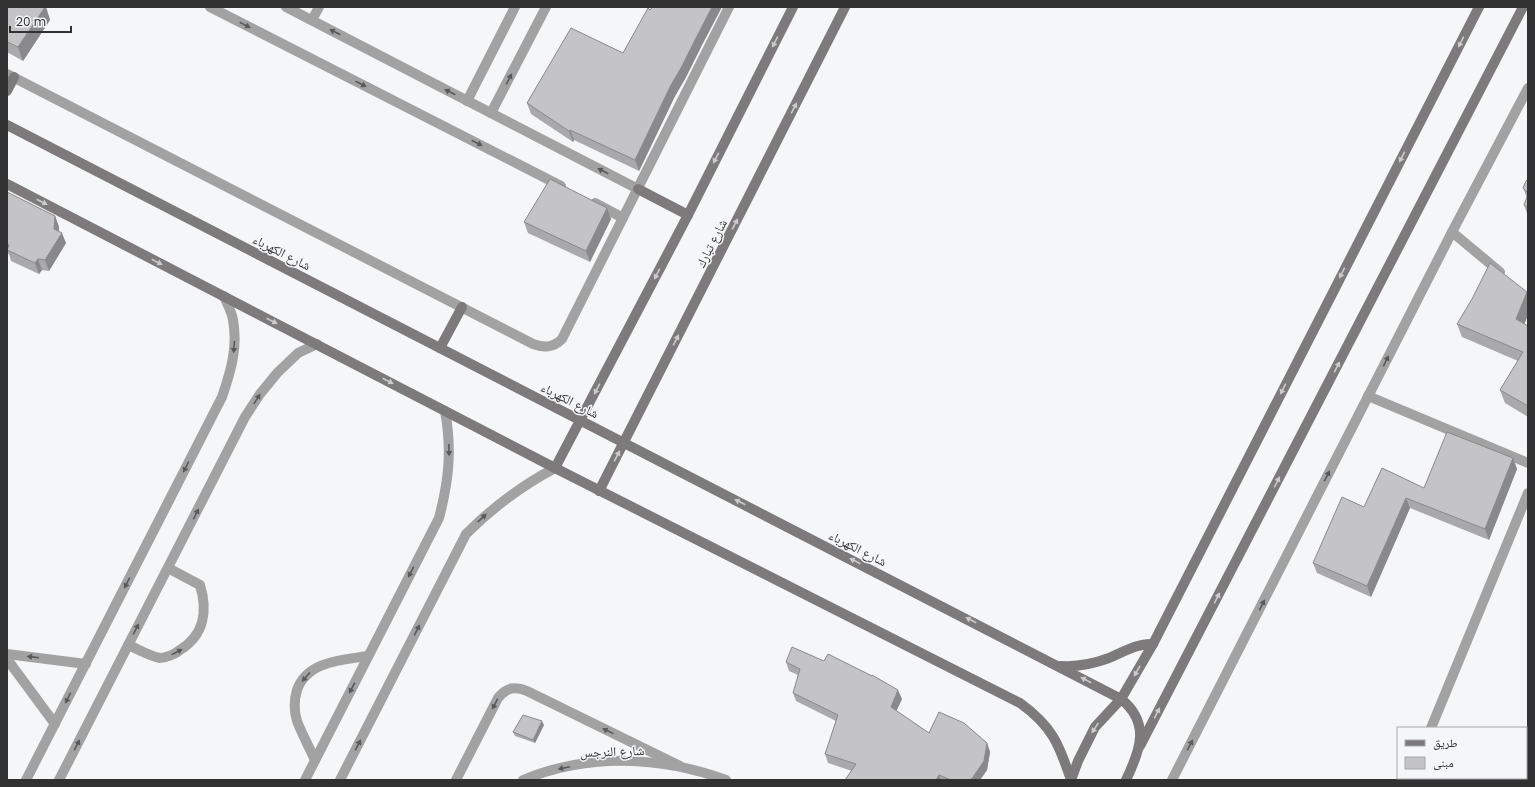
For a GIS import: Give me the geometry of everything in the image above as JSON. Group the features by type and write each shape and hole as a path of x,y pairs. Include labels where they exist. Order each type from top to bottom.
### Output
{"street":[{"path":"210,7 567,189"},
{"path":"286,7 688,216"},
{"path":"312,20 319,7"},
{"path":"467,101 515,7"},
{"path":"491,113 546,7"},
{"path":"7,91 10,75 540,347 548,347 558,343 562,339 729,7"},
{"path":"340,780 466,534 504,499 535,478 555,468 688,216 792,7"},
{"name":"شارع تبارك","path":"599,491 845,7"},
{"path":"1071,780 1083,749 1096,726 1121,699 1153,644 1479,7"},
{"path":"1126,780 1140,748 1523,7"},
{"path":"1172,780 1452,232 1528,88"},
{"name":"شارع الكهرباء","path":"7,125 625,442 1121,699"},
{"path":"7,184 599,491 1020,702 1033,712 1055,737 1062,752 1071,780"},
{"path":"588,200 623,218"},
{"path":"1452,232 1510,280"},
{"path":"26,780 222,397 231,371 235,345 233,318 224,296"},
{"path":"440,348 462,307"},
{"path":"60,780 245,417 260,394 278,372 298,353 317,344"},
{"path":"1368,396 1528,462"},
{"path":"304,780 439,518 448,475 449,432 445,411"},
{"path":"1431,727 1528,493"},
{"path":"128,645 161,658 174,654 186,647 195,637 202,625 204,598 200,585 168,568"},
{"path":"1058,666 1080,666 1090,664 1140,645 1153,644"},
{"path":"7,654 86,664"},
{"path":"315,760 297,720 294,709 295,697 299,687 305,677 323,664 368,656"},
{"path":"7,659 55,724"},
{"path":"456,780 498,698 503,691 510,688 519,688 527,691 680,766"},
{"path":"1121,699 1127,704 1134,714 1140,736 1140,748"},
{"name":"شارع النرجس","path":"523,780 542,772 587,763 634,760 680,766 726,780"}],"building":[{"path":"7,7 45,7 18,47 7,42"},
{"path":"652,7 712,7 671,85 635,160 570,130 569,131 527,103 571,28 623,53 648,8 650,10"},
{"path":"550,179 607,208 586,251 524,222"},
{"path":"1528,179 1528,193 1523,188"},
{"path":"7,192 55,216 54,229 62,233 45,260 38,259 35,263 7,250 9,245 7,244"},
{"path":"1528,194 1528,208 1524,205"},
{"path":"1490,263 1527,292 1516,319 1528,326 1528,406 1500,390 1523,352 1457,324 1472,299"},
{"path":"1447,432 1513,458 1485,529 1406,498 1367,586 1313,563 1342,497 1364,507 1382,468 1424,488"},
{"path":"792,647 824,661 828,654 872,675 898,690 891,707 929,733 939,712 964,723 987,743 984,761 971,780 951,780 939,775 936,780 845,780 856,764 825,754 838,715 793,693 800,669 786,662"},
{"path":"523,715 542,721 533,740 513,732"}]}
